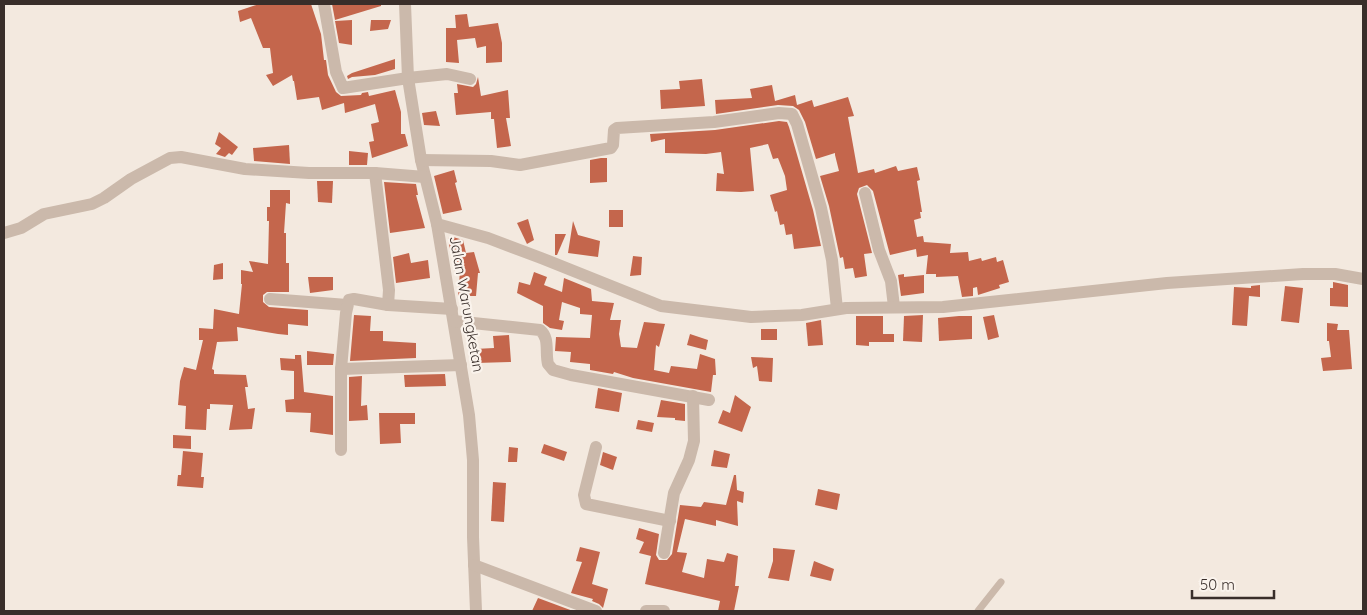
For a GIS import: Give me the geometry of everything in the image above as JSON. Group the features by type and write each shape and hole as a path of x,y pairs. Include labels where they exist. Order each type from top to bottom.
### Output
{"street":[{"path":"324,4 336,72 343,88 447,74 470,79"},
{"name":"Jalan Warungketan","path":"405,4 408,78 421,160 437,224 469,415 473,460 476,611"},
{"path":"421,160 479,160 520,165 611,148 614,145 614,130 616,128 714,122 779,113 792,114 797,124 821,208 832,260 837,309"},
{"path":"4,233 21,228 44,214 92,204 131,179 170,158 188,158 246,169 309,173 375,173 425,177"},
{"path":"375,173 389,290 388,305"},
{"path":"865,192 880,250 891,281 894,307"},
{"path":"437,224 488,238 660,306 750,316 802,315 837,309 943,307 1167,283 1303,274 1335,274 1363,279"},
{"path":"270,299 347,305"},
{"path":"341,450 341,369 347,305 349,300 354,299 540,330 546,339 548,364 553,370 571,375 709,400"},
{"path":"341,369 461,365"},
{"path":"664,553 674,493 689,460 694,441 692,396"},
{"path":"596,447 584,495 586,504 670,521"},
{"path":"474,565 596,611"},
{"path":"646,611 664,611"}],"lane":[{"path":"978,611 1002,582"}],"building":[{"path":"259,4 311,4 321,34 328,75 336,92 341,96 361,95 368,92 369,96 395,90 401,112 401,134 405,134 408,146 372,158 369,142 374,141 371,124 379,122 375,104 345,113 344,103 322,110 319,97 297,100 292,75 273,86 266,75 273,73 270,48 263,48 251,18 240,22 238,11"},
{"path":"332,4 381,4 381,6 335,20"},
{"path":"467,14 469,27 498,23 502,43 502,62 486,63 486,46 477,48 475,38 457,40 459,63 446,62 446,28 456,28 455,15"},
{"path":"352,20 352,45 339,43 335,21"},
{"path":"371,20 391,20 388,29 370,31"},
{"path":"395,59 395,69 375,75 348,79 347,76 352,73"},
{"path":"478,77 481,96 508,90 510,118 506,118 511,146 497,148 494,119 491,119 491,112 456,115 454,93 458,93 457,84 473,87"},
{"path":"702,79 705,106 661,109 660,90 680,89 679,81"},
{"path":"772,85 775,101 795,95 797,105 812,100 814,107 848,97 854,116 848,117 858,173 874,169 875,173 896,166 898,171 917,167 920,180 917,181 922,212 920,212 921,218 914,220 917,237 923,236 924,242 951,244 950,253 968,252 969,261 981,258 982,261 996,257 997,262 1003,260 1009,282 999,285 1000,288 978,295 977,287 973,288 973,296 962,297 958,276 936,277 936,274 926,274 928,255 917,257 916,249 890,255 873,191 867,185 859,188 857,194 872,253 864,254 867,276 855,278 853,268 845,269 843,257 840,258 829,206 820,176 839,171 835,153 816,159 805,122 799,110 793,106 778,105 716,114 715,100 752,98 750,89"},
{"path":"436,111 440,126 424,125 422,113"},
{"path":"779,121 787,122 789,127 813,210 821,246 794,249 792,234 786,235 784,224 780,225 777,211 775,212 770,195 787,190 785,176 778,158 773,159 768,144 750,148 754,191 741,192 716,191 717,173 724,174 721,152 706,154 665,153 665,139 651,142 650,134 715,130"},
{"path":"219,132 238,147 232,155 229,153 225,157 216,154 221,148 215,144"},
{"path":"289,145 290,164 254,161 253,148"},
{"path":"349,151 368,153 367,165 349,165"},
{"path":"607,158 607,182 590,183 590,160"},
{"path":"454,170 457,182 455,183 462,210 443,214 434,176"},
{"path":"317,181 333,181 332,203 318,202"},
{"path":"384,182 416,184 418,195 416,195 425,228 390,233"},
{"path":"270,190 290,190 290,204 286,203 284,233 286,233 286,263 289,263 289,292 267,292 263,295 263,302 269,307 308,310 308,326 288,324 288,335 237,327 238,341 217,342 212,369 214,374 246,375 248,387 245,387 248,409 255,408 252,429 229,430 233,405 210,404 210,409 207,409 206,430 185,429 186,406 178,405 180,381 184,367 196,370 203,340 199,340 199,328 213,329 214,309 239,314 242,284 241,270 253,272 249,261 268,264 269,221 267,221 267,207 270,207"},
{"path":"609,210 623,210 623,227 609,227"},
{"path":"528,219 534,240 527,244 517,223"},
{"path":"573,221 578,235 600,241 598,257 568,253"},
{"path":"555,234 566,234 557,255 555,255"},
{"path":"453,237 463,240 466,253 474,252 480,273 478,273 476,296 458,296 460,271 454,271 454,249 450,250 448,238"},
{"path":"409,253 411,263 428,260 430,278 396,283 393,257"},
{"path":"633,256 642,257 641,275 630,276"},
{"path":"223,263 223,279 213,280 214,265"},
{"path":"534,272 547,277 544,285 562,292 564,278 591,289 592,301 614,303 610,320 621,320 619,334 621,347 637,348 644,322 665,324 659,347 656,345 654,370 669,373 671,366 697,369 700,354 715,359 716,375 713,375 711,392 633,378 614,372 613,374 590,370 590,364 570,362 571,352 555,351 556,337 590,338 592,315 580,314 580,308 562,302 559,320 564,321 562,330 550,328 543,323 543,306 517,293 519,282 530,285"},
{"path":"904,274 904,277 924,275 924,293 901,296 898,275"},
{"path":"308,277 333,277 333,290 310,293"},
{"path":"1333,282 1348,285 1348,307 1330,306 1330,288 1333,288"},
{"path":"1260,285 1260,297 1249,296 1247,326 1232,325 1234,287 1251,288 1251,286"},
{"path":"1285,286 1303,288 1299,323 1281,321"},
{"path":"354,315 371,316 370,331 383,331 383,341 416,343 416,358 350,361"},
{"path":"923,315 922,342 903,341 904,316"},
{"path":"994,315 999,337 988,340 983,317"},
{"path":"856,316 883,316 883,334 894,334 894,342 869,342 869,346 856,345"},
{"path":"972,316 972,339 939,341 938,318"},
{"path":"821,320 823,345 808,346 806,323"},
{"path":"1327,323 1338,324 1337,330 1349,330 1352,369 1323,371 1321,358 1331,357 1329,341 1327,341"},
{"path":"761,329 777,329 777,340 761,340"},
{"path":"690,334 708,340 706,350 687,345"},
{"path":"509,335 511,362 476,363 475,349 494,348 493,336"},
{"path":"307,351 334,354 333,365 307,365"},
{"path":"295,355 301,355 304,392 333,396 333,435 310,432 311,413 286,412 285,400 294,399 294,371 281,370 280,358 295,359"},
{"path":"751,357 773,358 772,382 759,381 757,366 753,368"},
{"path":"445,374 446,386 405,387 404,375"},
{"path":"362,376 361,406 367,405 368,420 349,421 349,377"},
{"path":"598,388 622,393 619,412 595,408"},
{"path":"735,395 751,407 742,432 718,423 723,410 730,413"},
{"path":"661,400 685,404 685,421 675,420 675,418 657,417"},
{"path":"379,413 415,413 415,424 400,424 401,443 380,444"},
{"path":"638,420 654,423 652,432 636,429"},
{"path":"173,435 191,436 191,449 173,448"},
{"path":"544,444 567,452 564,461 541,453"},
{"path":"509,447 518,448 517,462 508,462"},
{"path":"714,450 730,454 727,468 711,466"},
{"path":"183,451 203,453 201,477 204,477 203,488 177,486 178,475 181,475"},
{"path":"603,452 617,457 613,470 600,465"},
{"path":"734,475 736,475 737,490 744,492 743,503 737,501 738,526 716,520 716,526 685,519 677,552 687,553 682,572 704,578 707,559 724,562 727,553 738,556 735,586 739,586 734,611 718,611 720,601 645,584 651,556 639,553 644,542 636,539 639,528 659,534 656,555 659,560 667,560 672,554 680,505 701,507 704,502 726,505"},
{"path":"493,482 506,483 504,522 491,521"},
{"path":"818,489 840,494 837,510 815,505"},
{"path":"580,547 600,552 592,584 608,589 603,608 592,601 593,599 571,593 582,562 576,561"},
{"path":"773,548 795,550 789,581 768,578 773,561"},
{"path":"814,561 834,569 831,581 810,576"},
{"path":"538,598 573,611 532,611"}]}
